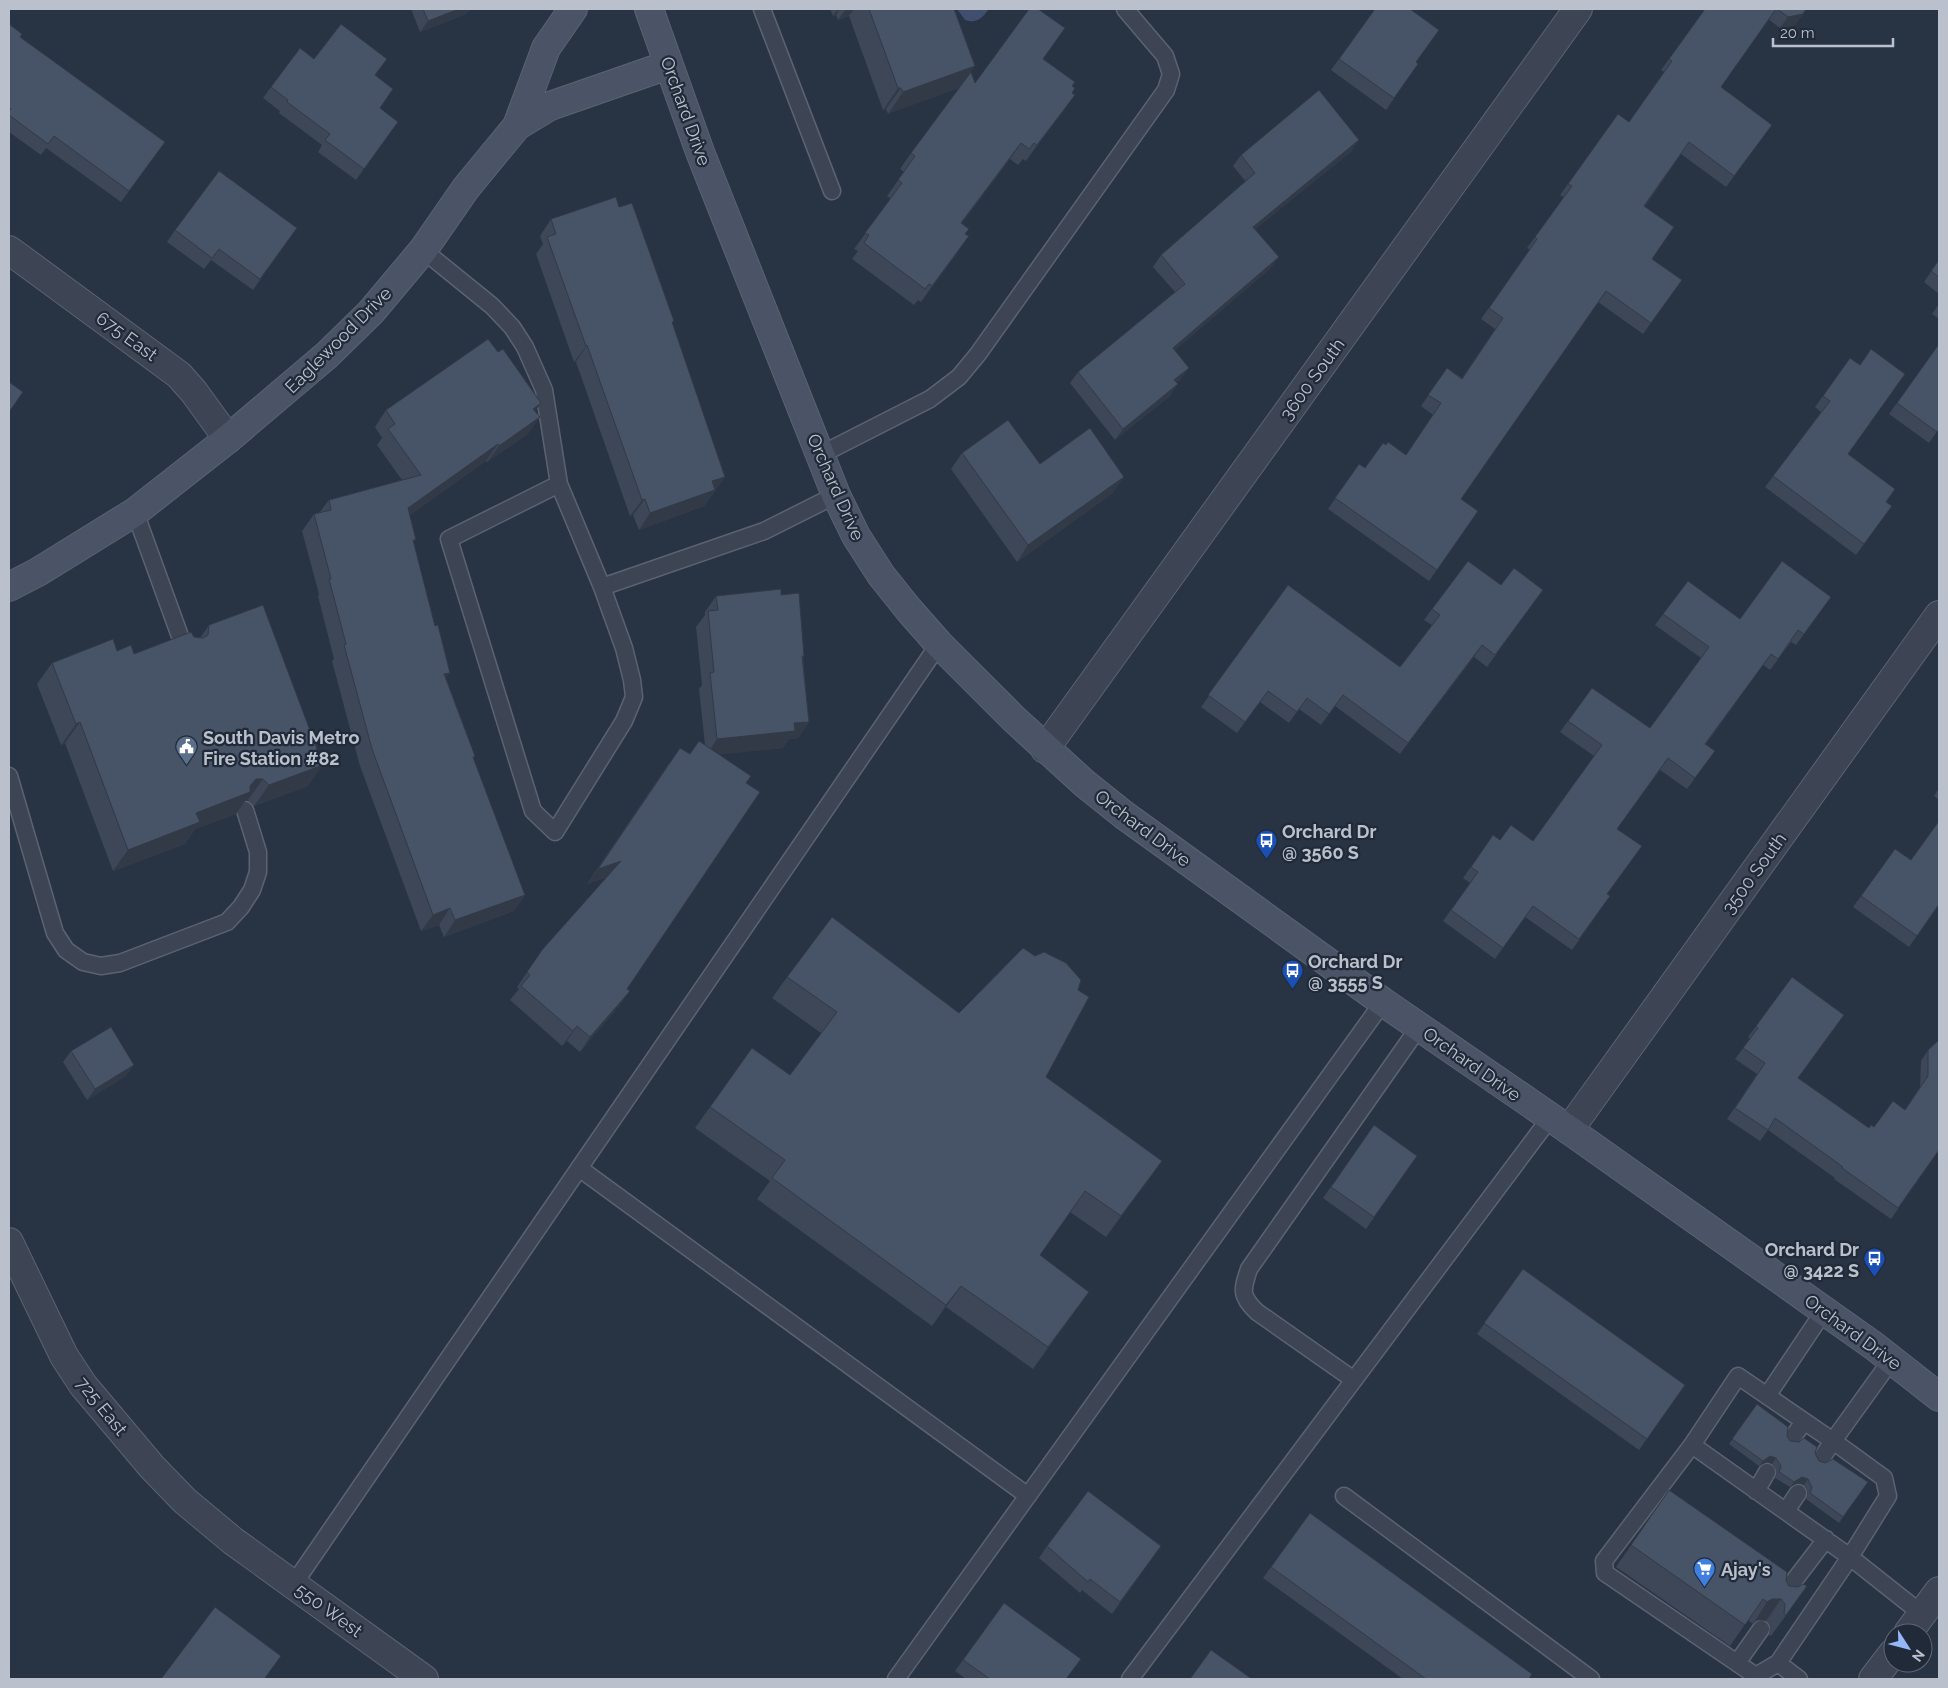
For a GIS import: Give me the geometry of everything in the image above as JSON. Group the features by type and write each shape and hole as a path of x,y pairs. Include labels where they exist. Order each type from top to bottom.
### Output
{"main road":[{"path":"517,126 546,48 573,9"},
{"name":"Orchard Drive","path":"649,9 700,152 836,495 856,536 882,575 939,644 1045,749 1124,815 1383,1002 1560,1124 1892,1359 1939,1397"},
{"name":"Eaglewood Drive","path":"9,587 38,572 134,512 280,396 365,318 423,250 466,188 517,126 550,106 668,65"}],"street":[{"name":"3600 South","path":"1045,749 1578,9"},
{"name":"675 East","path":"9,250 179,375 194,392 228,439"},
{"name":"3500 South","path":"1560,1124 1939,615"},
{"name":"725 East","path":"9,1242 60,1348 83,1385 152,1467 185,1500 233,1541"},
{"name":"550 West","path":"233,1541 424,1679"},
{"path":"1916,1623 1939,1592"},
{"path":"1874,1679 1883,1667"}],"lane":[{"path":"762,9 832,191"},
{"path":"820,455 930,399 959,376 978,354 1166,90 1171,74 1165,56 1125,9"},
{"path":"423,250 492,306 512,327 525,347 544,390 559,484 602,587 624,648 632,680 634,697 624,721 555,832 533,811 449,539 559,484"},
{"path":"602,587 764,531 836,495"},
{"path":"134,512 185,650"},
{"path":"293,1585 939,644"},
{"path":"9,776 55,933 66,950 82,962 101,966 120,964 227,922 241,907 252,890 258,872 258,852 245,810"},
{"path":"896,1679 1383,1002"},
{"path":"1354,1380 1248,1304 1243,1293 1245,1282 1249,1269 1419,1027"},
{"path":"1130,1679 1354,1380 1560,1124"},
{"path":"579,1168 1028,1496"},
{"path":"1766,1396 1824,1311"},
{"path":"1822,1459 1892,1359"},
{"path":"1738,1376 1766,1396 1884,1478 1888,1496 1850,1557 1778,1663 1756,1676 1605,1573 1604,1561 1692,1445 1738,1376"},
{"path":"1792,1438 1804,1422"},
{"path":"1692,1445 1850,1557 1914,1623"},
{"path":"1756,1491 1767,1472"},
{"path":"1786,1511 1798,1493"},
{"path":"1344,1496 1591,1679"},
{"path":"1780,1599 1826,1540"},
{"path":"1738,1663 1760,1629"},
{"path":"1778,1663 1800,1679"}],"water":[{"path":"957,9 989,9 976,21 969,21 965,20"}],"building":[{"path":"423,9 459,9 428,21"},
{"path":"869,9 954,9 975,66 903,92 901,88 898,88"},
{"path":"1029,9 1038,9 1065,28 1043,59 1075,82 1072,86 1075,88 1072,93 1075,95 1037,145 1034,143 1029,149 1021,143 961,223 969,229 965,234 969,236 932,286 929,284 925,289 864,243 869,235 865,233 902,183 898,180 915,156 911,153 971,72 975,83"},
{"path":"1375,9 1410,9 1439,30 1416,62 1418,64 1394,98 1339,59"},
{"path":"1705,9 1776,9 1721,87 1772,125 1734,176 1689,142 1644,206 1674,227 1652,259 1682,280 1651,323 1606,291 1461,499 1478,511 1437,570 1335,498 1359,464 1365,468 1383,443 1386,445 1388,442 1406,455 1441,403 1428,395 1447,368 1462,379 1503,318 1489,308 1537,239 1535,237 1572,186 1568,184 1618,114 1629,122 1672,61 1669,59"},
{"path":"1777,9 1806,9 1803,14 1788,17"},
{"path":"9,24 22,34 20,37 165,142 129,191 54,136 48,144 9,115 11,109 9,107"},
{"path":"341,24 387,59 375,75 393,89 380,108 398,122 364,169 325,140 330,134 287,102 288,100 271,87 300,48 314,59"},
{"path":"1319,90 1359,140 1253,227 1279,257 1173,348 1189,368 1174,380 1178,384 1123,429 1078,372 1185,284 1161,255 1255,173 1241,155"},
{"path":"219,171 297,228 260,279 219,249 212,258 175,230"},
{"path":"616,197 619,207 632,203 674,321 672,322 725,477 712,481 715,490 650,513 645,499 642,500 547,237 556,234 551,219"},
{"path":"1939,260 1939,277 1931,271"},
{"path":"488,339 498,352 503,349 541,403 533,409 540,417 499,446 498,444 408,508 416,540 413,540 435,626 438,625 450,673 444,674 525,895 455,920 450,908 433,915 372,749 344,645 346,644 314,514 331,510 329,500 421,475 388,429 395,424 386,410"},
{"path":"1939,344 1939,429 1937,432 1897,403"},
{"path":"1871,349 1905,374 1848,454 1895,489 1886,502 1892,506 1864,544 1773,476 1830,401 1823,396 1850,358 1860,365"},
{"path":"9,382 23,392 9,412"},
{"path":"1008,420 1040,464 1090,428 1124,477 1028,545 962,453"},
{"path":"1468,561 1501,585 1514,568 1543,590 1495,655 1482,645 1408,743 1343,695 1329,714 1307,698 1297,712 1268,691 1245,722 1208,695 1288,585 1400,667 1440,615 1432,609"},
{"path":"1782,561 1831,597 1804,634 1798,630 1778,659 1771,654 1705,744 1715,751 1695,778 1668,758 1617,829 1642,846 1607,894 1610,896 1579,939 1533,906 1503,948 1451,910 1478,872 1471,867 1493,835 1500,840 1511,825 1533,841 1602,745 1568,721 1592,688 1650,728 1709,647 1663,614 1688,581 1740,619"},
{"path":"781,589 781,595 799,593 804,656 802,656 809,722 794,723 795,731 717,739 710,673 714,672 708,611 718,610 716,596"},
{"name":"South Davis Metro Fire Station #82","path":"263,605 323,765 269,785 263,779 256,779 250,786 250,792 196,813 200,822 128,850 80,722 76,724 52,663 113,639 117,651 131,645 134,654 191,632 194,637 203,638 208,635 209,625"},
{"path":"699,741 751,776 746,783 760,792 627,989 630,991 590,1037 577,1026 573,1031 521,986 530,975 527,972 542,950 621,861 598,869 680,748 690,754"},
{"path":"1939,821 1939,904 1917,936 1861,896 1895,849 1911,860"},
{"path":"832,917 959,1013 1023,948 1035,956 1044,952 1066,963 1081,980 1078,990 1089,997 1046,1077 1162,1161 1121,1216 1085,1191 1040,1255 1089,1292 1048,1347 961,1286 946,1305 772,1178 785,1160 710,1107 752,1048 790,1075 837,1012 787,977"},
{"path":"1792,977 1844,1015 1798,1078 1869,1128 1871,1125 1874,1127 1893,1101 1905,1110 1928,1076 1928,1050 1939,1040 1939,1150 1898,1208 1775,1118 1768,1130 1735,1108 1765,1063 1743,1048 1758,1028 1756,1026"},
{"path":"111,1027 134,1065 95,1089 71,1051"},
{"path":"1374,1125 1417,1156 1374,1217 1331,1187"},
{"path":"1523,1269 1685,1385 1647,1439 1484,1323"},
{"path":"1757,1404 1788,1427 1787,1436 1790,1441 1799,1442 1804,1438 1817,1447 1815,1453 1819,1461 1825,1463 1833,1459 1868,1482 1843,1517 1810,1493 1812,1488 1808,1479 1802,1477 1794,1482 1779,1472 1781,1466 1776,1458 1770,1456 1763,1461 1732,1439"},
{"path":"1669,1490 1787,1572 1786,1581 1789,1586 1798,1587 1803,1584 1807,1586 1786,1615 1784,1614 1785,1604 1781,1599 1772,1599 1767,1602 1763,1599 1745,1625 1631,1545"},
{"path":"1088,1491 1161,1546 1120,1602 1090,1579 1088,1582 1047,1546"},
{"path":"1310,1513 1532,1674 1529,1679 1426,1679 1271,1567"},
{"path":"1004,1603 1081,1659 1066,1679 990,1679 963,1660"},
{"path":"215,1607 281,1656 265,1678 267,1679 161,1679"},
{"path":"1211,1650 1252,1679 1190,1679"}],"place":[{"name":"South Davis Metro Fire Station #82","path":"187,766"},
{"name":"Orchard Dr @ 3560 S","path":"1266,860"},
{"name":"Orchard Dr @ 3555 S","path":"1292,990"},
{"name":"Orchard Dr @ 3422 S","path":"1875,1278"},
{"name":"Ajay's","path":"1705,1588"}]}
